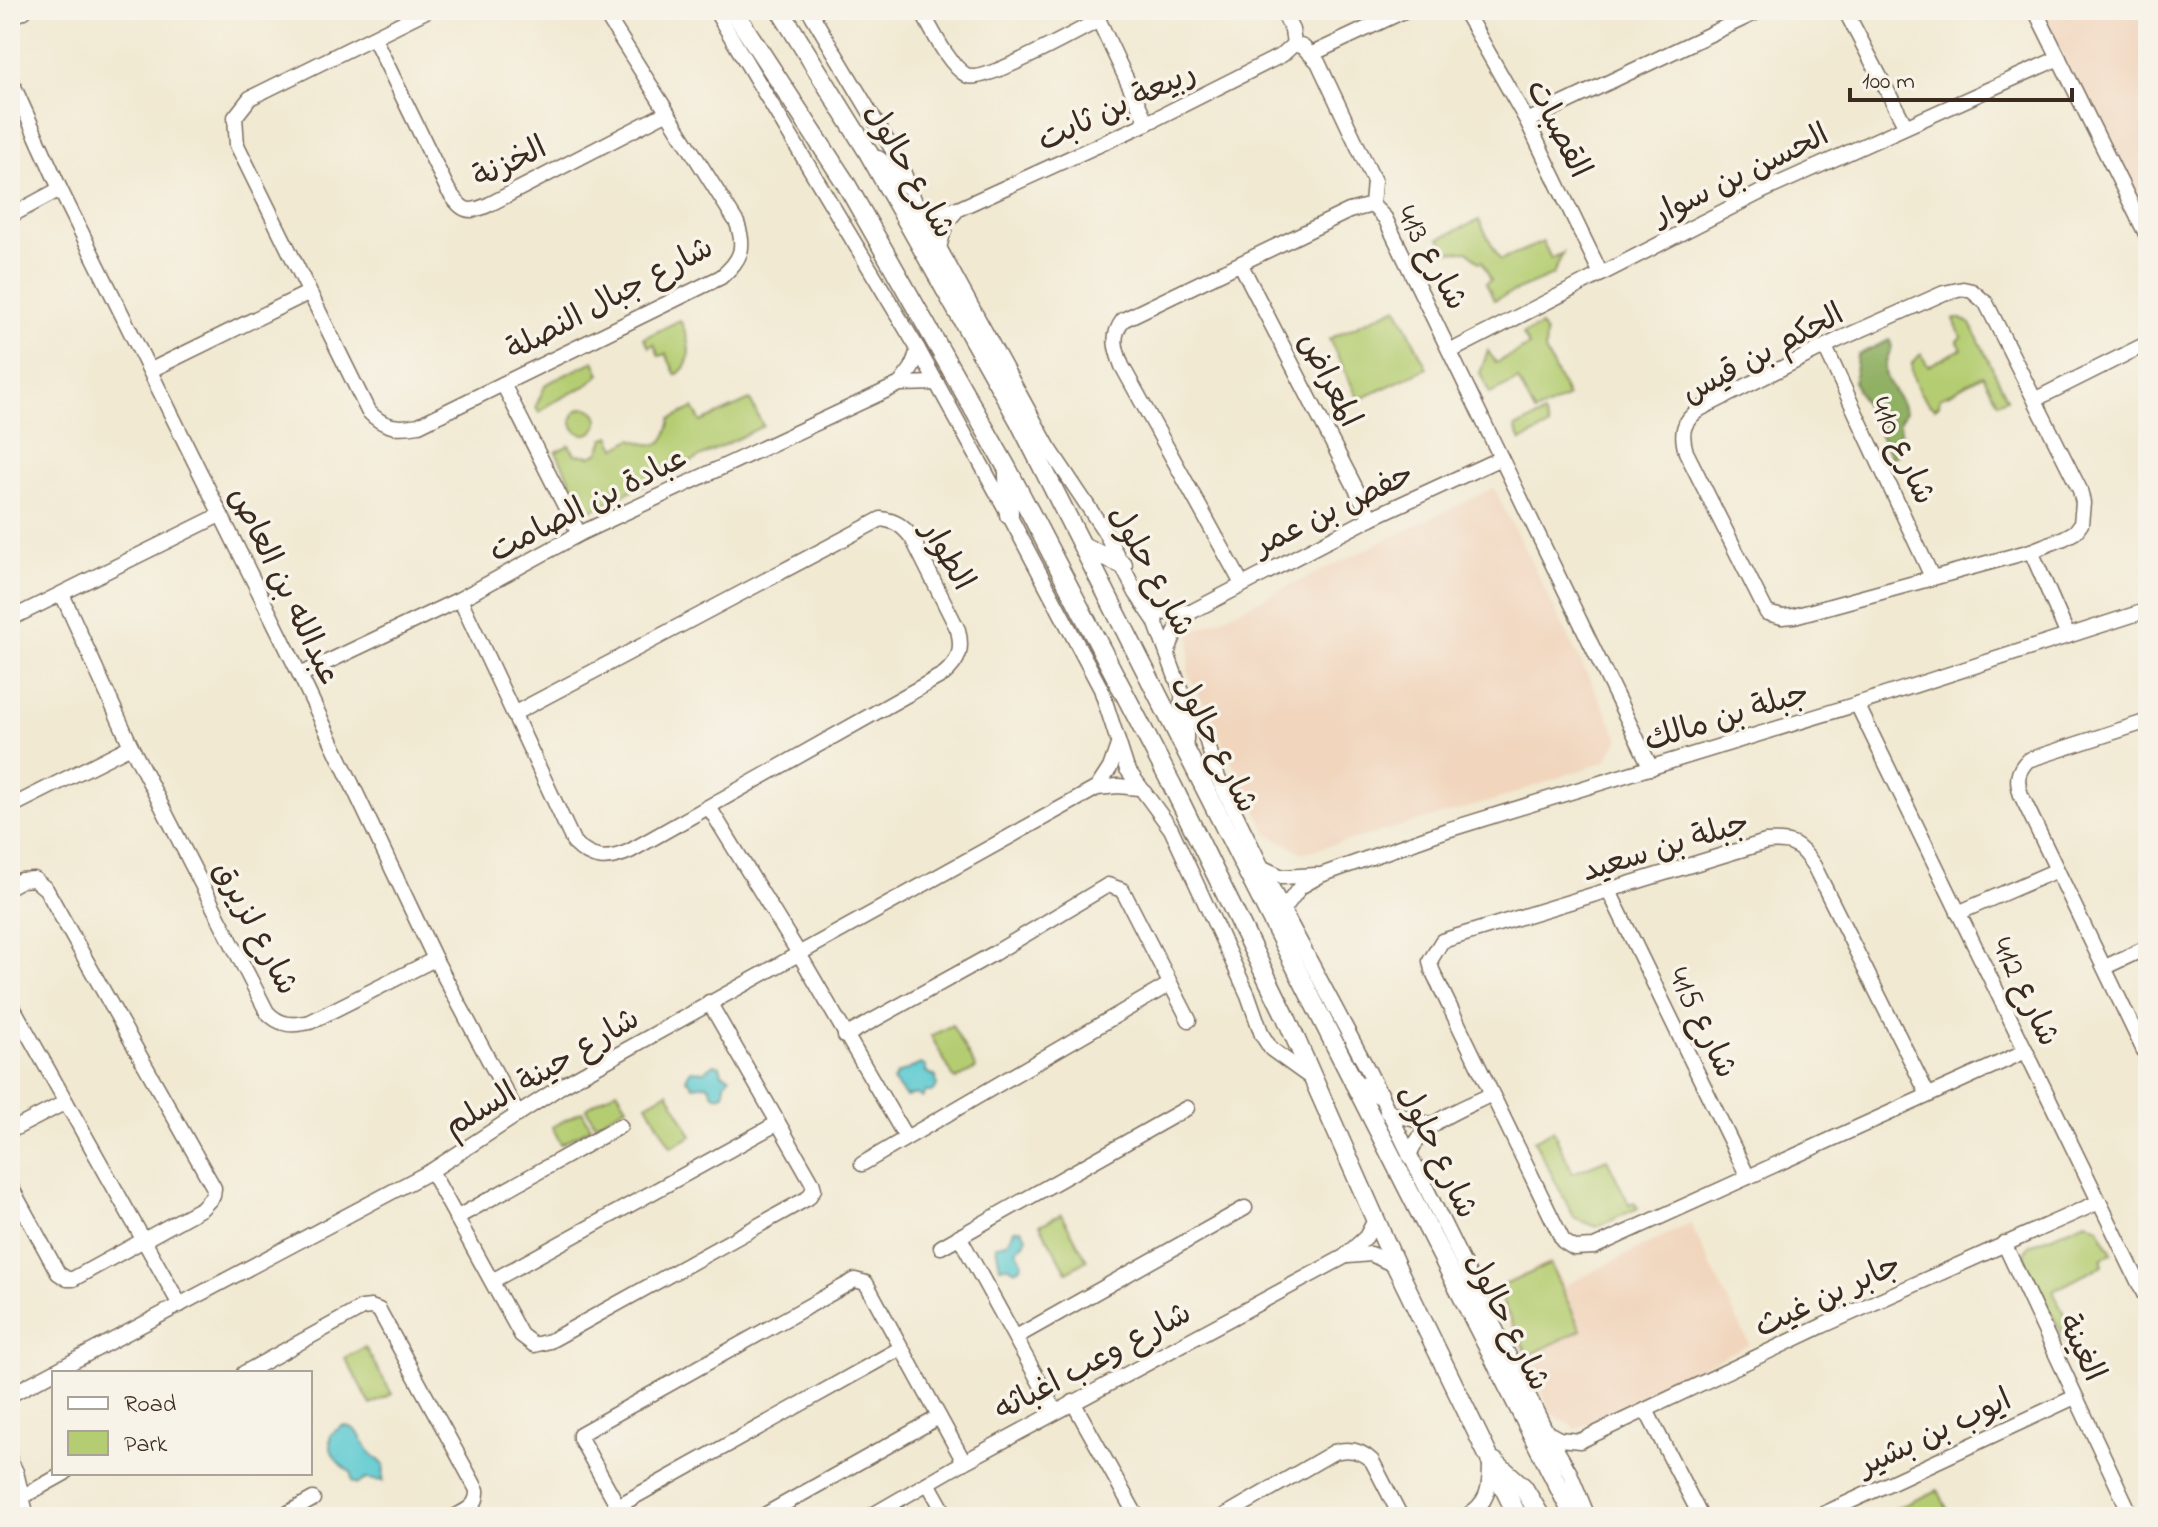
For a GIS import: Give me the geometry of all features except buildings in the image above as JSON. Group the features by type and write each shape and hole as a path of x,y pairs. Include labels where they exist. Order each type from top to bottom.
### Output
{"main road":[{"name":"شارع حالول","path":"733,10 845,182 1007,468 1172,785 1316,1081 1396,1266 1518,1517"},
{"name":"شارع حالول","path":"780,10 868,152 1018,419 1086,548 1574,1517"},
{"path":"868,152 906,184"},
{"path":"1007,468 1009,515"},
{"path":"1086,548 1123,565"},
{"path":"1184,699 1184,742"},
{"path":"1354,1083 1379,1094"},
{"path":"1490,1458 1523,1487 1541,1517"}],"street":[{"path":"10,17 24,10"},
{"name":"شارع جبال النصلة","path":"428,10 250,98 235,117 237,145 368,411 390,427 403,428 419,425 721,277 734,266 743,252 743,238 737,223 603,10"},
{"path":"715,10 918,349 1009,515 1101,689 1127,769 1171,829 1248,995 1262,1035 1271,1049 1316,1081"},
{"name":"شارع حلول","path":"809,10 895,154 919,211 940,244 1049,448 1105,532 1150,613 1168,651 1184,699 1204,732 1218,778 1547,1433 1570,1473 1588,1517"},
{"path":"921,10 953,63 966,75 976,78 996,72 1097,15 1147,123"},
{"path":"1282,10 1292,30 1294,44 1312,54 1374,181 1372,205"},
{"path":"1312,54 1406,10"},
{"name":"القصبات","path":"1464,10 1527,121 1601,274"},
{"path":"1527,121 1761,10"},
{"path":"1845,10 1905,125"},
{"path":"2035,10 2148,238"},
{"name":"الخزنة","path":"374,38 448,190 458,205 467,211 490,204 666,113"},
{"name":"ربيعة بن ثابت","path":"919,211 958,209 1147,123 1282,55 1294,44"},
{"name":"الحسن بن سوار","path":"1451,351 1765,190 2059,58"},
{"name":"عبدالله بن العاص","path":"10,78 60,189 300,675 435,959 518,1115"},
{"path":"10,216 60,189"},
{"name":"شارع 413","path":"1242,584 1122,366 1114,342 1117,328 1123,320 1349,211 1372,205 1385,218 1451,351 1651,768"},
{"path":"940,244 946,223 958,209"},
{"name":"المعراض","path":"1241,265 1371,518"},
{"name":"الحكم بن قيس","path":"1963,289 1972,291 1986,303 2080,490 2083,514 2075,532 2031,551 1794,616 1767,613 1686,452 1683,431 1690,416 1825,347 1944,293 1963,289"},
{"path":"151,370 308,293"},
{"path":"2036,399 2148,343"},
{"name":"شارع 410","path":"1825,347 1932,577"},
{"path":"900,384 912,368 918,349"},
{"name":"عبادة بن الصامت","path":"300,675 460,599 579,534 900,384 937,383"},
{"name":"شارع جبال النصلة","path":"503,384 579,534"},
{"name":"حفص بن عمر","path":"1168,651 1177,628 1191,612 1371,518 1501,458"},
{"path":"10,619 220,515"},
{"name":"الطوار","path":"460,599 574,843 585,854 598,858 614,858 944,674 954,666 960,655 958,630 912,538 903,526 881,519 515,713"},
{"path":"2031,551 2068,636"},
{"name":"شارع لزيرق","path":"62,594 131,746 267,1012 276,1021 298,1025 310,1022 435,959"},
{"name":"جبلة بن مالك","path":"1283,910 1300,887 1321,875 1447,830 1857,704 2148,610"},
{"name":"حفص بن عمر","path":"1150,613 1191,612"},
{"name":"شارع 412","path":"1857,704 2148,1302"},
{"path":"2148,721 2028,760 2019,770 2018,785 2148,1059"},
{"path":"1097,788 1110,768 1118,745"},
{"path":"10,807 131,746"},
{"name":"شارع حينة السلم","path":"11,1391 431,1171 563,1085 1097,788 1139,788"},
{"path":"709,807 905,1136"},
{"name":"جبلة بن سعيد","path":"1928,1095 1814,866 1801,848 1785,841 1766,842 1442,941 1430,961 1490,1095 1563,1241 1574,1248 1594,1247 2026,1051"},
{"name":"جبلة بن مالك","path":"1263,868 1282,877 1321,875"},
{"path":"1958,913 2057,870"},
{"path":"10,886 21,880 34,879 46,889 211,1182 213,1196 209,1202 145,1241 80,1277 67,1279 58,1273 10,1185"},
{"path":"845,1036 993,954 1108,885 1122,890 1189,1020"},
{"name":"شارع 415","path":"1609,891 1748,1177"},
{"path":"2105,967 2148,947"},
{"path":"862,1164 905,1136 1170,984"},
{"path":"10,1002 180,1305"},
{"path":"431,1171 526,1341 534,1345 550,1341 811,1196 813,1186 709,1002"},
{"path":"1409,1155 1418,1136 1430,1124 1490,1095"},
{"path":"10,1131 66,1102"},
{"path":"941,1247 1187,1108"},
{"path":"1387,1112 1430,1124"},
{"path":"492,1281 778,1123"},
{"path":"456,1218 620,1126"},
{"name":"جابر بن غيث","path":"1580,1441 2004,1243 2099,1202"},
{"path":"1016,1337 1245,1208"},
{"name":"شارع وعب اغباثه","path":"869,1517 1073,1402 1344,1257 1366,1237 1375,1220"},
{"path":"959,1236 1056,1412"},
{"name":"الغينة","path":"2004,1243 2132,1517"},
{"path":"1344,1257 1371,1254 1396,1266"},
{"path":"901,1348 621,1512 580,1438 580,1434 855,1280 866,1283 964,1462"},
{"path":"248,1371 362,1308 379,1310 477,1490 472,1507 454,1517"},
{"name":"ايوب بن بشير","path":"1817,1517 2075,1397"},
{"path":"1073,1402 1137,1517"},
{"path":"1646,1410 1701,1517"},
{"path":"761,1517 939,1417"},
{"path":"1547,1433 1559,1439 1580,1441 1570,1473"},
{"path":"1222,1517 1334,1452 1351,1450 1372,1461 1401,1517"},
{"path":"1465,1517 1488,1497 1490,1458"},
{"path":"10,1460 27,1517"},
{"path":"22,1497 61,1475"},
{"path":"928,1483 947,1517"},
{"path":"281,1517 313,1499"}],"shaded area":[{"path":"2041,10 2148,10 2148,228"},
{"path":"1494,488 1619,738 1606,761 1492,801 1303,853 1268,834 1188,673 1191,633"},
{"path":"1690,1223 1749,1344 1576,1429 1552,1414 1493,1288 1551,1261 1564,1286"}],"green space":[{"path":"1479,220 1500,260 1543,242 1551,259 1563,253 1553,275 1494,300 1486,283 1491,280 1482,261 1479,262 1468,251 1447,252 1440,238"},
{"path":"1397,307 1427,368 1359,400 1329,339"},
{"path":"1954,319 1971,324 2007,398 1998,402 1983,375 1940,398 1935,408 1921,395 1912,363 1921,354 1928,366 1962,349 1957,341 1961,337"},
{"path":"680,320 689,350 686,364 676,375 666,354 659,356 654,344 649,347 644,338"},
{"path":"1541,326 1546,334 1545,351 1568,397 1535,413 1518,380 1490,394 1480,373 1488,351 1496,363 1529,346 1523,334"},
{"path":"1890,340 1892,348 1885,368 1886,375 1905,412 1899,423 1904,442 1892,459 1854,383 1857,355"},
{"path":"594,361 600,374 589,384 539,413 536,406 546,384"},
{"path":"750,400 763,426 590,511 585,509 556,452 569,445 575,454 591,456 599,452 604,439 610,436 616,448 632,439 658,444 666,436 671,419 693,408 701,422"},
{"path":"585,408 594,412 598,421 594,430 585,434 576,430 572,421 576,412"},
{"path":"1544,414 1549,427 1521,441 1515,428"},
{"path":"952,1025 976,1069 955,1080 931,1036"},
{"path":"617,1090 627,1106 595,1124 586,1108"},
{"path":"668,1092 692,1136 671,1147 647,1104"},
{"path":"582,1111 591,1127 561,1144 552,1127"},
{"path":"1553,1130 1573,1173 1607,1159 1629,1204 1634,1202 1638,1208 1597,1227 1574,1218 1534,1140"},
{"path":"1061,1214 1087,1260 1067,1272 1040,1225"},
{"path":"2086,1221 2098,1227 2112,1253 2101,1259 2103,1265 2053,1291 2086,1367 2081,1369 2027,1268 2025,1255 2031,1245"},
{"path":"1550,1264 1581,1330 1528,1356 1496,1289"},
{"path":"365,1347 392,1394 371,1405 345,1358"},
{"path":"1938,1490 1951,1517 1877,1517"}],"water":[{"path":"715,1064 730,1077 725,1083 724,1094 713,1094 708,1084 693,1086 686,1078 691,1070 705,1071"},
{"path":"921,1064 926,1067 926,1072 936,1077 937,1087 932,1092 925,1092 922,1098 916,1094 906,1097 893,1081 897,1074"},
{"path":"1021,1229 1027,1237 1016,1250 1022,1261 1021,1267 1014,1270 1000,1267 996,1246 1007,1242 1014,1230"},
{"path":"342,1426 353,1428 369,1451 384,1465 383,1481 366,1479 358,1484 352,1482 351,1472 337,1461 330,1446 331,1434"}]}
